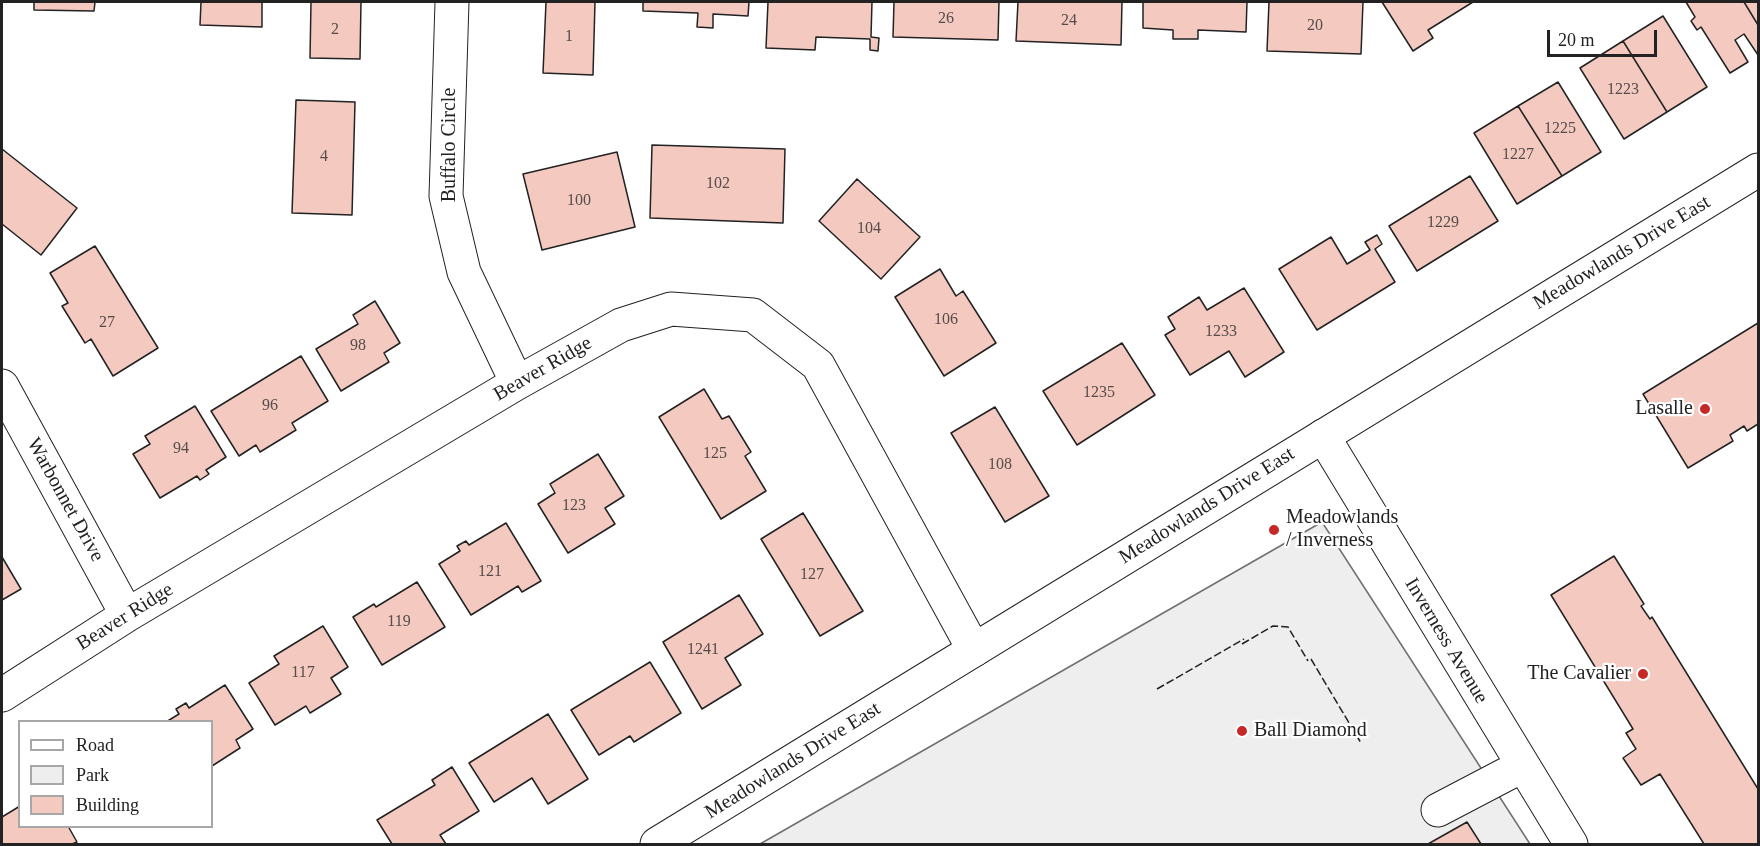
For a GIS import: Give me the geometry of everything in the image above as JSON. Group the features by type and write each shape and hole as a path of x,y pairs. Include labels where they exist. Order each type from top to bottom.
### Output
{"street":[{"name":"Buffalo Circle","path":"452,2 447,196 464,272 518,383"},
{"name":"Meadowlands Drive East","path":"657,844 1758,170"},
{"name":"Beaver Ridge","path":"2,695 127,615 518,383 621,325 671,309 753,315 818,365 974,650"},
{"name":"Warbonnet Drive","path":"2,386 127,615"},
{"name":"Inverness Avenue","path":"1323,436 1571,844"},
{"path":"1438,810 1522,766"}],"green space":[{"path":"1322,522 1530,844 760,844"}],"building":[{"path":"34,2 95,2 94,11 34,10"},
{"path":"201,2 262,2 262,27 200,25"},
{"path":"311,2 361,2 360,59 310,58"},
{"path":"546,2 595,2 593,75 543,73"},
{"path":"643,2 749,2 748,16 713,14 713,28 697,27 698,13 643,11"},
{"path":"768,2 872,2 871,37 879,38 878,51 870,50 870,39 816,37 815,50 766,48"},
{"path":"894,2 999,2 998,40 893,37"},
{"path":"1018,2 1122,2 1121,45 1016,41"},
{"path":"1143,2 1247,2 1246,32 1198,30 1198,39 1173,39 1173,30 1143,28"},
{"path":"1269,2 1363,2 1361,54 1267,51"},
{"path":"1382,2 1473,2 1428,30 1433,38 1413,51"},
{"path":"1686,2 1744,2 1758,25 1758,55 1744,34 1735,40 1748,62 1730,73 1701,27 1697,30 1691,21 1695,17"},
{"path":"1744,2 1758,2 1758,25"},
{"path":"1663,16 1707,87 1667,112 1623,41"},
{"path":"1623,41 1667,112 1624,139 1580,68"},
{"path":"1558,82 1601,152 1562,176 1518,106"},
{"path":"296,100 355,102 352,215 292,213"},
{"path":"1518,106 1562,176 1517,204 1474,133"},
{"path":"652,145 785,149 783,223 650,218"},
{"path":"2,149 77,208 41,255 2,224"},
{"path":"617,152 635,227 542,250 523,174"},
{"path":"1470,176 1498,221 1417,271 1389,226"},
{"path":"857,179 920,237 881,279 819,221"},
{"path":"1377,235 1382,244 1375,249 1395,282 1317,330 1279,269 1331,237 1347,264 1370,250 1365,242"},
{"path":"95,246 158,348 113,376 91,339 85,343 62,306 68,303 50,273"},
{"path":"940,269 956,296 963,291 996,343 944,376 895,297"},
{"path":"1244,288 1284,352 1245,377 1229,351 1190,375 1165,335 1175,329 1168,317 1199,297 1207,310"},
{"path":"375,301 400,343 384,353 389,362 341,391 316,349 358,324 353,315"},
{"name":"Lasalle","path":"1758,323 1758,424 1747,431 1744,426 1730,435 1733,441 1688,468 1643,394"},
{"path":"1122,343 1155,395 1077,445 1043,391"},
{"path":"301,356 328,401 292,423 296,430 260,452 256,445 239,456 211,411"},
{"path":"704,389 722,419 729,416 751,452 745,456 766,491 721,519 659,417"},
{"path":"195,406 226,457 206,470 209,474 200,480 197,476 160,498 133,454 150,444 145,436"},
{"path":"995,407 1049,496 1005,522 951,433"},
{"path":"598,454 624,496 605,508 615,524 568,553 538,504 555,493 550,484"},
{"path":"803,513 863,611 820,636 761,539"},
{"path":"506,523 541,581 522,592 518,586 471,615 439,564 460,551 457,546 466,541 469,545"},
{"name":"The Cavalier","path":"1614,556 1644,604 1641,606 1650,619 1652,617 1758,789 1758,844 1704,844 1660,774 1641,785 1623,758 1636,749 1626,733 1633,729 1551,595"},
{"path":"2,557 21,589 2,600"},
{"path":"417,582 445,627 382,665 353,617 374,604 376,607"},
{"path":"739,595 763,634 725,658 741,685 702,709 663,642"},
{"path":"323,626 348,667 331,678 341,694 310,713 306,706 275,725 249,683 279,664 274,656"},
{"path":"650,662 681,713 634,742 630,736 599,755 571,710"},
{"path":"225,685 253,729 236,740 240,748 213,765 213,720 169,720 179,714 176,709 186,703 189,708"},
{"path":"548,714 588,779 548,804 532,778 494,802 469,763"},
{"path":"452,767 479,811 440,835 446,844 392,844 377,820 435,785 432,780"},
{"path":"18,807 18,828 69,828 77,842 72,844 2,844 2,817"},
{"path":"1467,822 1481,844 1428,844"}],"fence":[{"path":"1242,644 1273,626 1288,627 1308,661"},
{"path":"1157,689 1244,639"},
{"path":"1311,659 1361,743"}],"place":[{"name":"Lasalle","path":"1705,409"},
{"name":"Meadowlands / Inverness","path":"1274,530"},
{"name":"The Cavalier","path":"1643,674"},
{"name":"Ball Diamond","path":"1242,731"}]}
